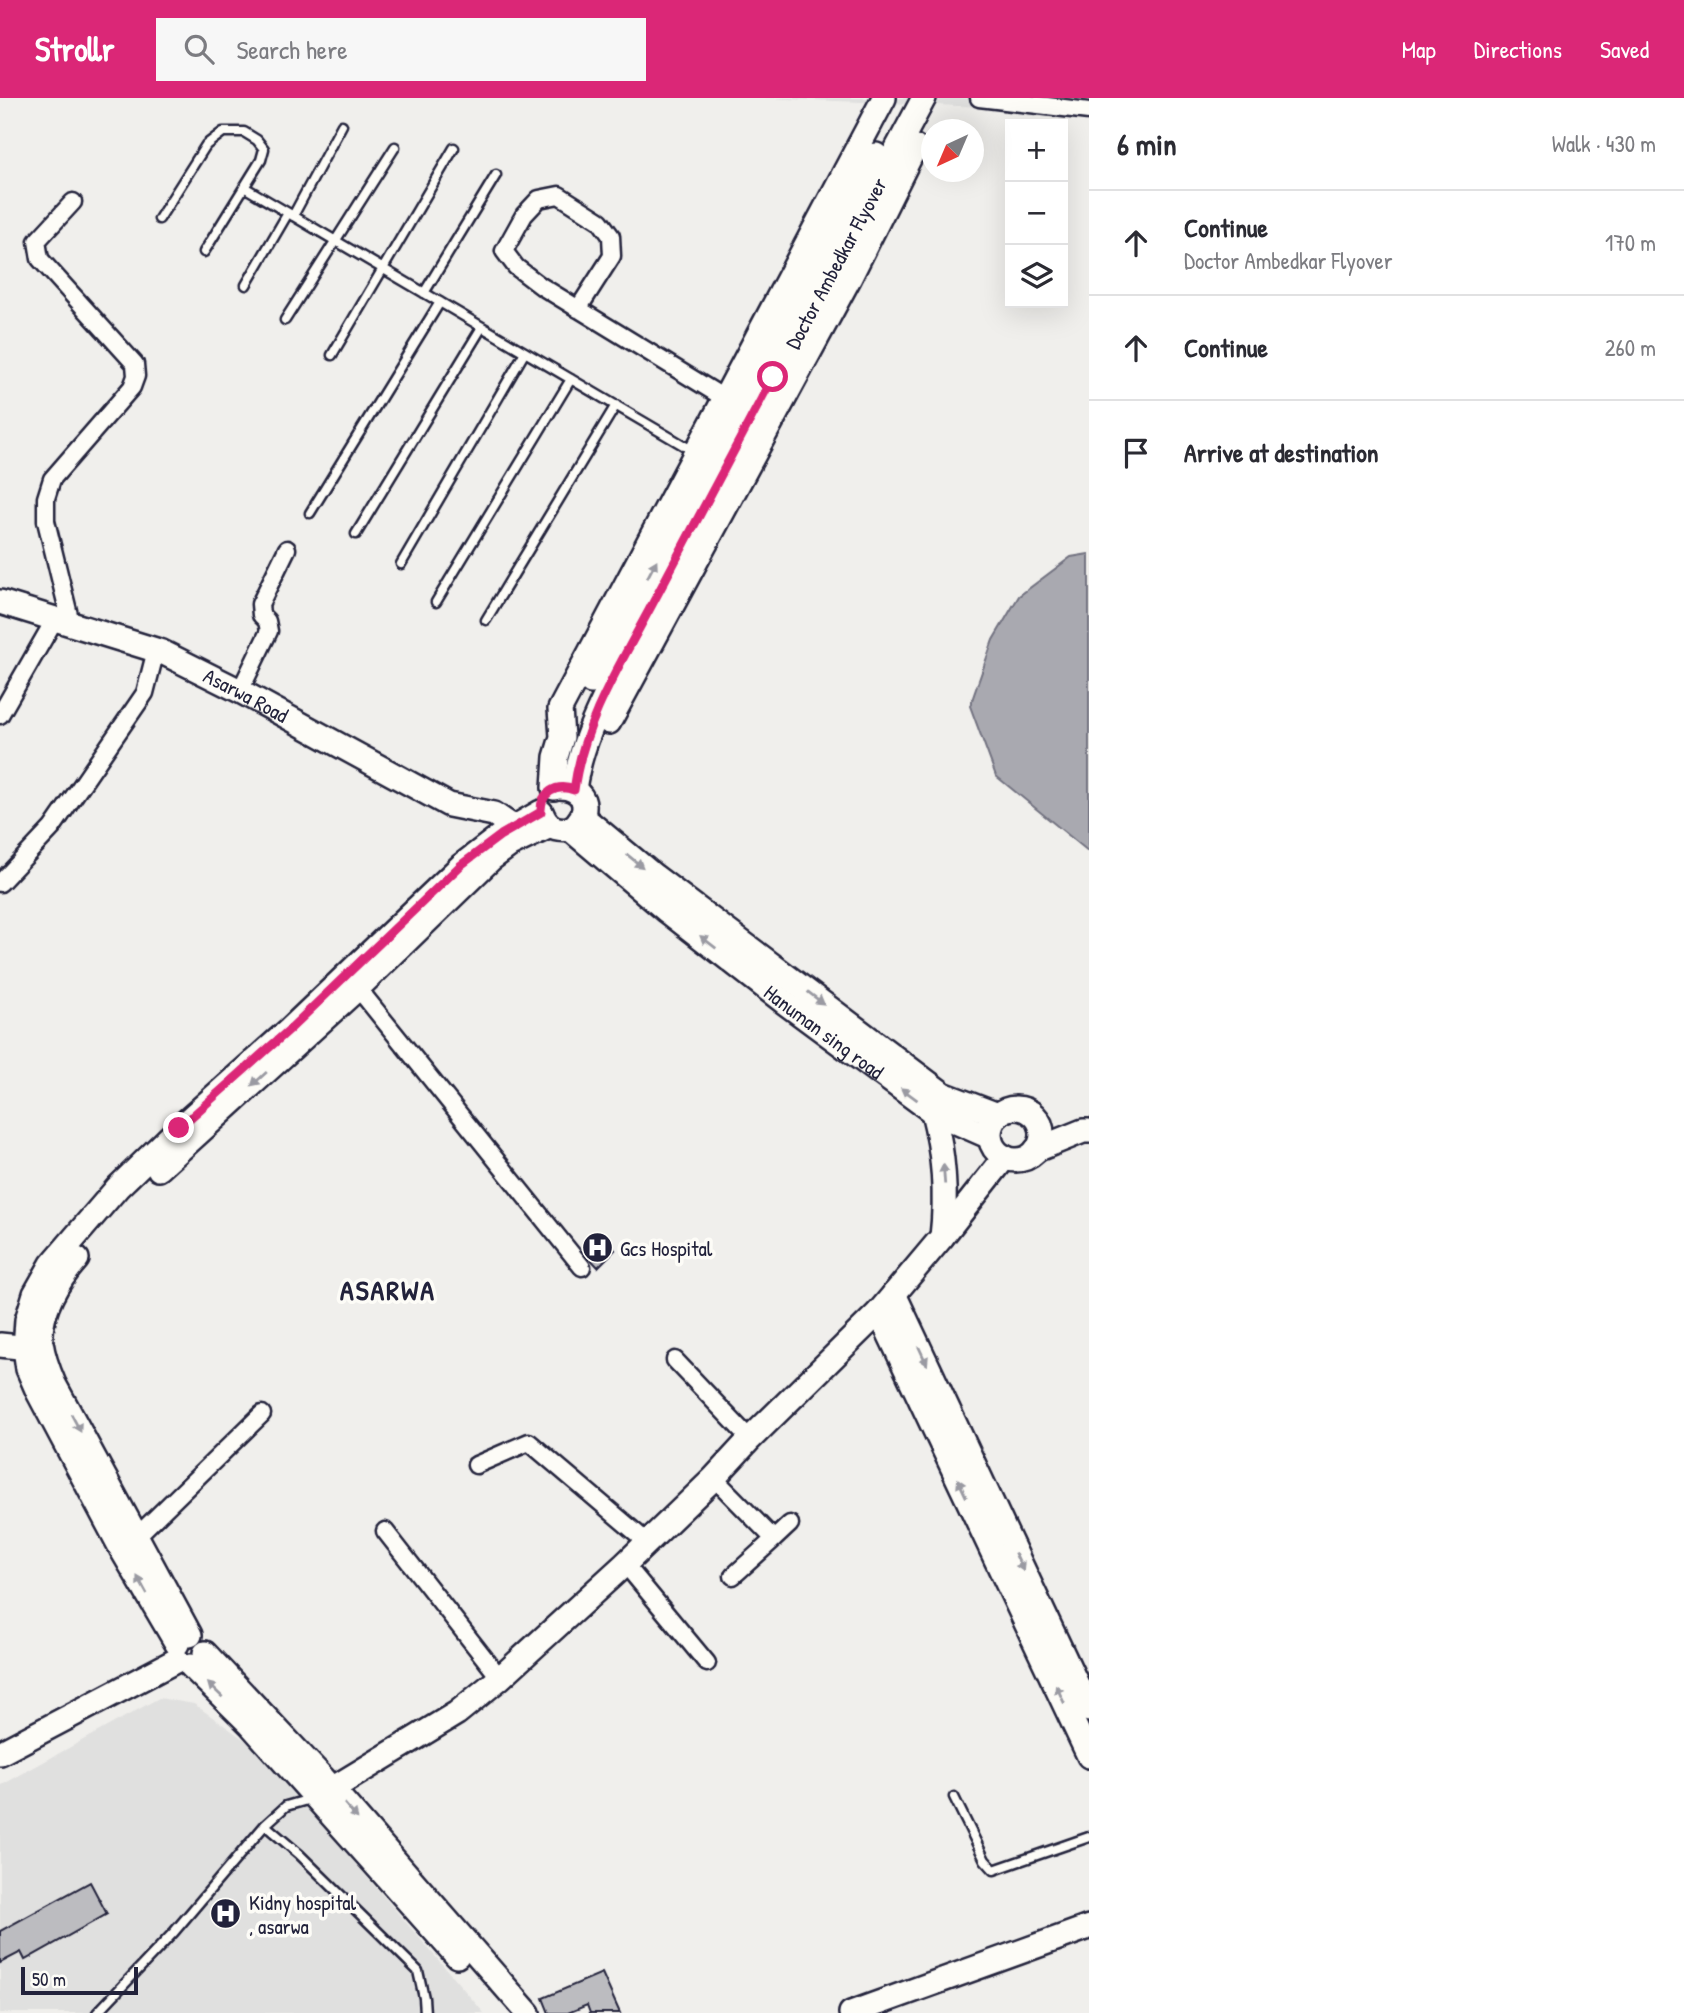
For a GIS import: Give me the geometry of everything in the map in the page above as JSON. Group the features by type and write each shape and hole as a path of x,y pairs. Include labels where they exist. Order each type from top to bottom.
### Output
{"street":[{"path":"188,1652 137,1536 54,1384 45,1362 34,1349 27,1320 35,1294 52,1264 118,1187 139,1177 179,1128 353,981 461,865 512,837 561,821 584,805 582,798 564,789 556,757 562,737 560,709 884,98"},
{"name":"Doctor Ambedkar Flyover","path":"583,729 641,591 772,342 907,98"},
{"name":"Doctor Ambedkar Flyover","path":"583,729 622,662 924,98"},
{"path":"562,737 609,721 850,277 939,98"},
{"path":"979,98 1089,111"},
{"path":"578,309 612,256 611,236 600,221 559,195 539,199 524,215 504,251 516,267 541,286 578,309 724,398"},
{"path":"0,715 63,621 46,521 46,498 52,479 132,387 136,376 135,364 40,260 37,241 73,202"},
{"path":"240,691 269,631 267,621 261,615 260,604 287,548"},
{"name":"Asarwa Road","path":"0,602 156,650 240,691 449,804 481,812 486,824 512,837"},
{"path":"0,883 52,828 145,693 156,650"},
{"path":"583,729 577,767 564,789 543,799 561,821 654,876 753,964 943,1094 998,1115"},
{"name":"Hanuman sing road","path":"561,821 667,911 753,964 933,1112 990,1137"},
{"path":"353,981 582,1267"},
{"path":"1021,1109 1036,1118 1042,1134 1040,1143 1030,1156 1021,1159 1005,1157 998,1152 990,1137 993,1121 998,1115 1005,1110 1021,1109"},
{"path":"933,1112 941,1142 945,1174 946,1204 942,1237"},
{"path":"1036,1118 1086,1131"},
{"path":"1036,1150 1086,1131"},
{"path":"324,1793 457,1713 500,1678 625,1564 714,1478 886,1303 1005,1157"},
{"path":"886,1303 1089,1710"},
{"path":"886,1303 1089,1756"},
{"path":"0,1345 34,1349"},
{"path":"34,1349 28,1368 38,1392 123,1552 188,1652 250,1724 324,1793 528,2013"},
{"path":"675,1360 750,1439"},
{"path":"137,1536 262,1414"},
{"path":"476,1465 529,1442 647,1542"},
{"path":"714,1478 774,1539"},
{"path":"733,1576 790,1524"},
{"path":"385,1531 500,1678"},
{"path":"625,1564 706,1663"},
{"path":"0,1753 188,1652"},
{"path":"324,1793 508,2013"},
{"path":"851,2013 1083,1932"}],"lane":[{"path":"246,285 342,125"},
{"path":"159,219 206,145 223,132 244,132 257,140 264,149 261,160 204,252"},
{"path":"285,320 395,147"},
{"path":"332,355 454,149"},
{"path":"424,293 496,175"},
{"path":"244,187 696,452"},
{"path":"310,513 440,302"},
{"path":"356,534 482,327"},
{"path":"401,564 525,352"},
{"path":"436,601 571,379"},
{"path":"486,621 616,405"},
{"path":"97,2013 174,1931 265,1825 286,1806 324,1793"},
{"path":"954,1797 985,1860 994,1870 1089,1837"},
{"path":"265,1825 329,1883 418,1971 425,2013"}],"shaded area":[{"path":"763,98 1089,98 1089,120 1008,108"},
{"path":"1089,554 1089,852 996,776 970,706 993,640 1019,596 1071,557"},
{"path":"159,1698 194,1704 256,1748 484,2013 0,2013 0,1786"}],"building":[{"path":"600,1234 615,1250 598,1267 583,1251"},
{"path":"90,1882 107,1914 25,1960 21,1952 0,1963 0,1931"},
{"path":"602,1973 620,2013 590,2013 587,2005 568,2013 549,2013 543,1998"}],"place":[{"name":"Gcs Hospital","path":"597,1248"},
{"name":"Kidny hospital , asarwa","path":"226,1914"}],"district":[{"name":"ASARWA","path":"388,1290"}],"route":[{"path":"179,1128 289,1030 461,865 513,827 541,812 543,799 554,788 567,787 574,790 577,767 591,724 773,377"}]}
